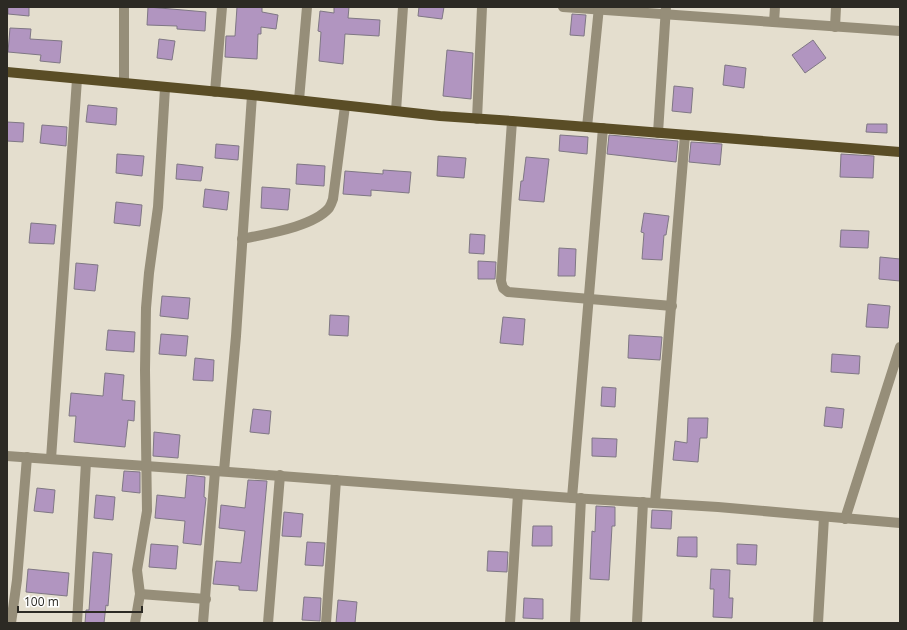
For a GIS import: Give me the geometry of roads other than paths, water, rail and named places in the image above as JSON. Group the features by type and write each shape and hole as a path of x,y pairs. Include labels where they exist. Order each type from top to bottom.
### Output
{"main road":[{"path":"7,72 252,95 477,119 900,152"}],"street":[{"path":"124,7 124,83"},
{"path":"215,92 222,7"},
{"path":"299,100 307,7"},
{"path":"396,111 403,7"},
{"path":"477,119 482,7"},
{"path":"563,7 666,11 774,22 900,31"},
{"path":"774,22 775,7"},
{"path":"835,26 836,7"},
{"path":"587,127 599,8"},
{"path":"658,133 666,11"},
{"path":"51,459 77,79"},
{"path":"135,623 140,594 137,570 147,511 145,370 146,308 158,207 165,88"},
{"path":"204,623 219,471 236,336 252,95"},
{"path":"242,239 294,227 308,222 323,213 329,207 333,199 345,106"},
{"path":"512,121 501,281 503,288 508,292 672,306"},
{"path":"575,623 576,498 602,128"},
{"path":"655,503 685,135"},
{"path":"845,519 900,347"},
{"path":"7,456 280,475 518,494 718,507 900,523"},
{"path":"11,623 27,458"},
{"path":"77,623 86,462"},
{"path":"268,623 280,475"},
{"path":"326,623 336,480"},
{"path":"510,623 518,494"},
{"path":"637,623 643,502"},
{"path":"818,623 824,517"},
{"path":"140,594 206,599"}]}
